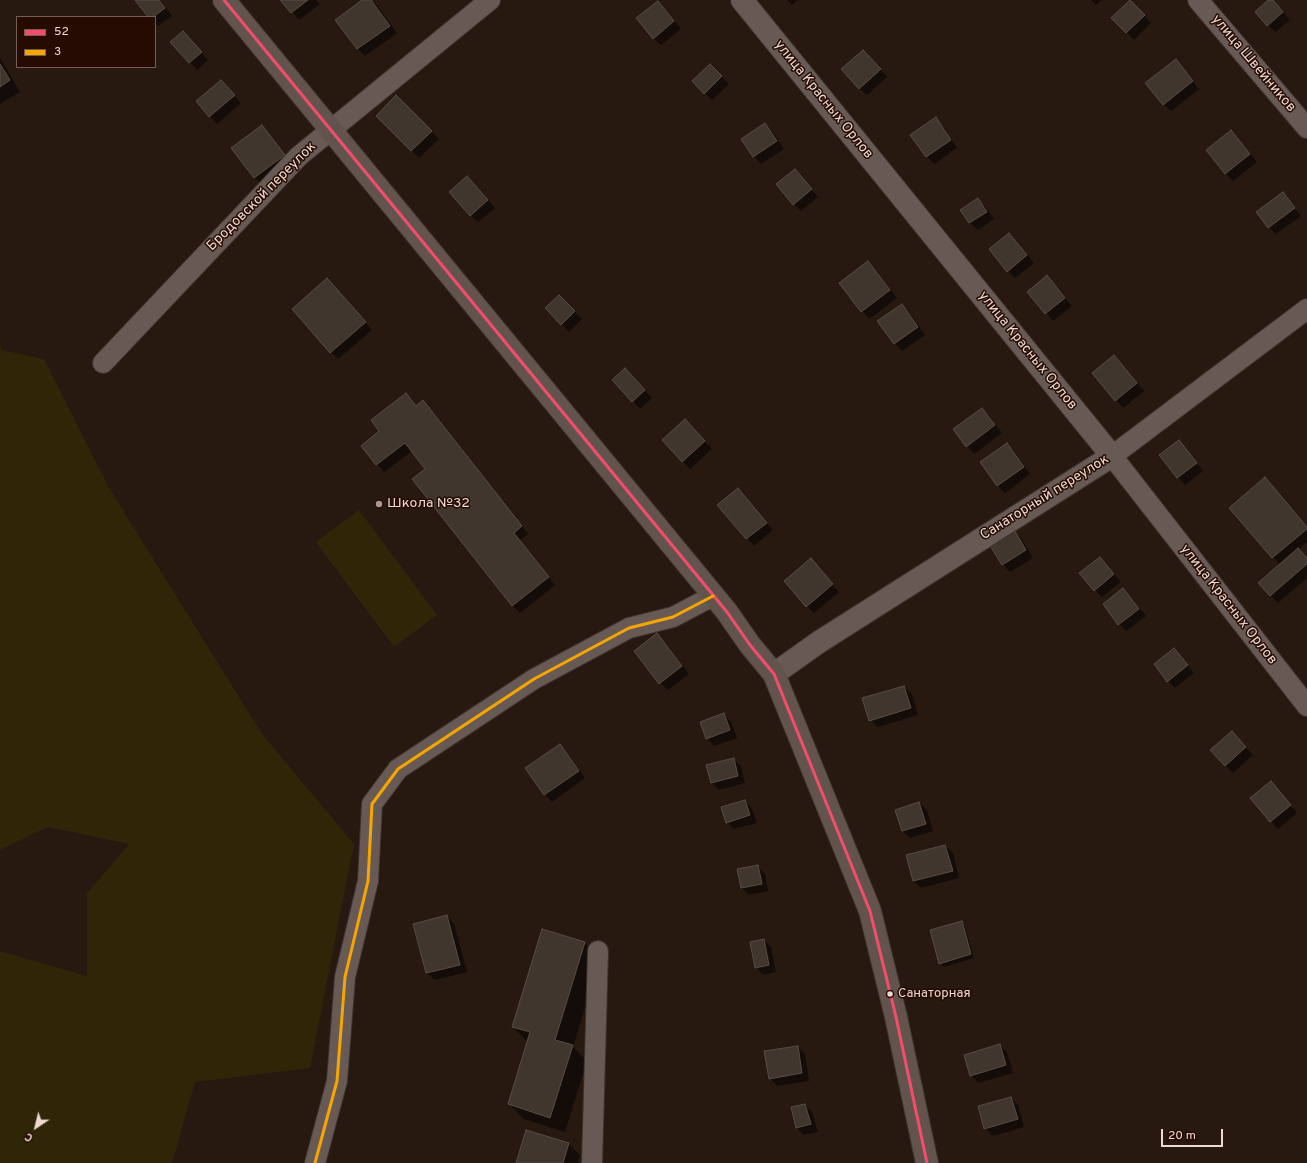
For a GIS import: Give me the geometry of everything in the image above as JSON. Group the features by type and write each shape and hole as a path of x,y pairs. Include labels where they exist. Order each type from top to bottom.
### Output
{"main road":[{"path":"224,0 332,129 727,612 750,645 774,674 870,910 896,1017 927,1163"}],"street":[{"name":"Бродовской переулок","path":"103,363 299,156 490,0"},
{"name":"улица Красных Орлов","path":"742,0 1112,456 1307,706"},
{"name":"улица Швейников","path":"1198,0 1307,128"},
{"name":"Санаторный переулок","path":"774,674 819,642 1112,456 1307,310"},
{"path":"315,1163 337,1081 346,977 368,881 372,804 398,769 534,679 629,628 673,617 713,596"},
{"path":"592,1163 598,951"}],"shaded area":[{"path":"0,343 2,350 44,359 108,486 262,734 354,844 310,1068 195,1082 172,1163 0,1163 0,951 87,976 87,893 129,844 48,827 0,850"},
{"path":"359,510 437,615 394,647 316,542"}],"building":[{"path":"135,0 159,0 165,8 154,16 147,16"},
{"path":"280,0 308,0 291,13"},
{"path":"362,0 371,0 390,26 357,49 335,20"},
{"path":"1130,0 1145,15 1126,33 1111,18"},
{"path":"1268,0 1273,0 1283,12 1267,26 1255,12"},
{"path":"658,1 674,21 653,39 636,18"},
{"path":"183,31 202,52 189,63 170,42"},
{"path":"863,50 881,69 859,89 841,69"},
{"path":"1176,59 1193,81 1163,105 1145,83"},
{"path":"0,64 10,80 0,87"},
{"path":"710,64 722,76 704,94 692,81"},
{"path":"221,80 235,95 209,117 196,101"},
{"path":"396,95 432,131 411,151 376,116"},
{"path":"936,117 951,140 926,157 910,135"},
{"path":"765,123 777,141 753,157 741,139"},
{"path":"262,125 285,155 254,178 231,148"},
{"path":"1231,130 1250,154 1225,174 1206,150"},
{"path":"795,169 812,189 793,205 776,184"},
{"path":"467,176 488,200 470,216 449,192"},
{"path":"1283,192 1295,208 1268,228 1256,212"},
{"path":"978,198 987,212 969,223 960,210"},
{"path":"1009,233 1027,255 1007,272 989,249"},
{"path":"868,261 890,290 861,312 839,283"},
{"path":"1047,275 1065,298 1045,314 1027,292"},
{"path":"327,278 366,322 330,353 292,309"},
{"path":"559,295 575,311 561,325 545,308"},
{"path":"902,304 918,327 894,344 877,321"},
{"path":"1114,355 1137,383 1115,401 1092,373"},
{"path":"625,368 645,390 632,402 612,380"},
{"path":"406,393 416,406 423,400 522,526 514,533 549,577 512,606 412,479 425,469 405,443 376,465 361,446 379,431 371,420"},
{"path":"982,408 995,425 966,447 953,429"},
{"path":"685,419 705,441 682,462 662,440"},
{"path":"1179,440 1197,463 1177,478 1159,455"},
{"path":"1007,443 1024,467 997,486 980,462"},
{"path":"1265,477 1307,527 1307,529 1272,558 1229,508"},
{"path":"738,488 767,523 746,539 717,505"},
{"path":"1013,528 1026,550 1002,565 989,544"},
{"path":"1298,548 1307,558 1307,564 1270,596 1258,583"},
{"path":"1100,557 1114,574 1094,591 1079,573"},
{"path":"811,558 833,584 806,607 784,581"},
{"path":"1123,588 1139,609 1118,625 1103,604"},
{"path":"657,633 682,666 659,684 634,651"},
{"path":"1174,648 1188,665 1167,682 1154,664"},
{"path":"904,686 911,708 869,721 862,698"},
{"path":"724,713 730,730 706,739 700,722"},
{"path":"1232,731 1246,747 1225,766 1210,750"},
{"path":"560,744 579,771 544,795 525,768"},
{"path":"734,758 738,776 711,783 706,765"},
{"path":"1271,781 1291,805 1270,822 1250,798"},
{"path":"745,800 750,815 726,823 721,807"},
{"path":"919,802 926,824 902,831 895,810"},
{"path":"945,845 953,871 913,881 906,855"},
{"path":"758,865 762,884 741,888 737,869"},
{"path":"447,915 460,965 426,973 413,924"},
{"path":"962,921 971,954 939,964 930,930"},
{"path":"542,929 585,942 555,1040 573,1045 550,1118 508,1104 530,1032 512,1027"},
{"path":"764,939 769,965 755,968 750,942"},
{"path":"1000,1044 1006,1065 970,1076 964,1055"},
{"path":"798,1046 802,1073 769,1079 764,1051"},
{"path":"1011,1097 1018,1119 984,1129 978,1106"},
{"path":"805,1104 811,1124 796,1128 791,1107"},
{"path":"526,1130 569,1143 563,1163 516,1163"}],"transit line":[{"name":"52","path":"224,0 727,612 750,645 774,674 870,911 896,1017 927,1163"},
{"name":"3","path":"315,1163 337,1081 345,977 368,881 372,804 398,769 534,679 629,628 673,617 713,596"}],"place":[{"name":"Школа №32","path":"379,504"},
{"name":"Санаторная","path":"890,994"}]}
